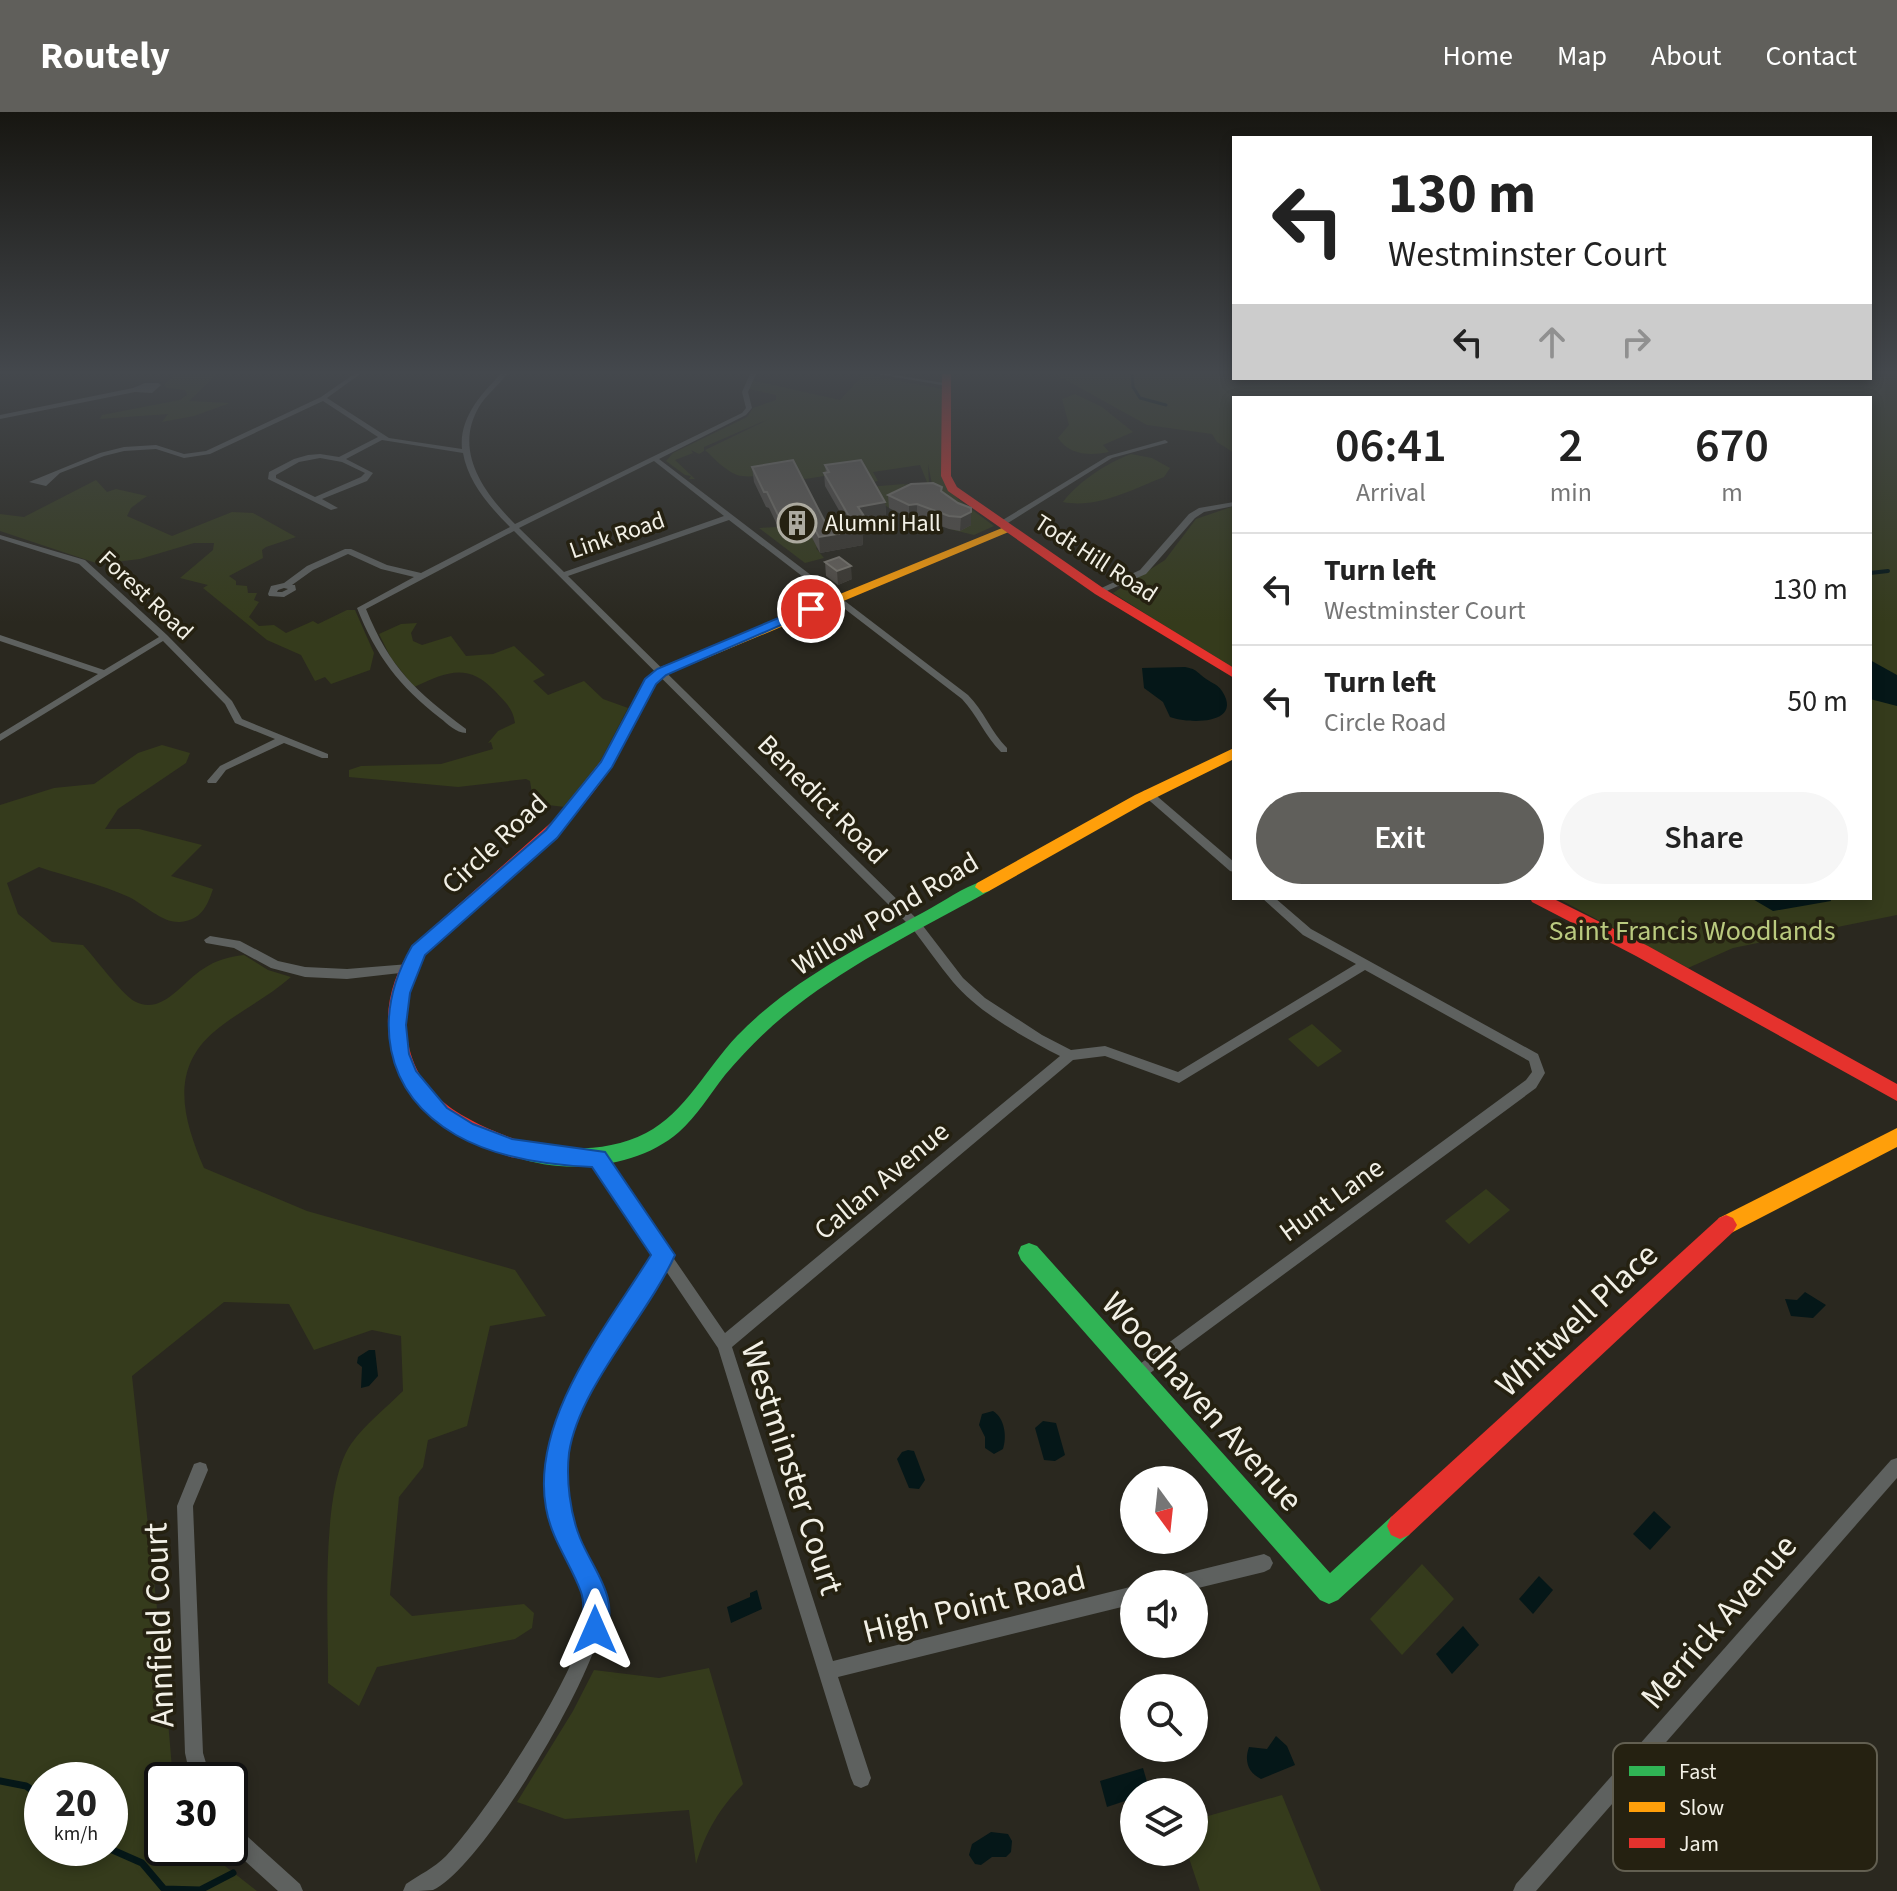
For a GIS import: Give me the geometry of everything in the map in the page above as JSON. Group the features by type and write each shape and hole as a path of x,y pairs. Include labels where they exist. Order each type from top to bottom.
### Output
{"street":[{"path":"57,473 95,457"},
{"path":"307,457 272,474 272,479 334,508"},
{"path":"316,499 369,474 366,470 322,457"},
{"path":"338,460 344,457"},
{"name":"Benedict Road","path":"465,457 476,485 515,527 916,925 938,957 981,1001 1038,1039 1070,1055"},
{"path":"463,731 409,691 382,654 361,608 515,527 659,457"},
{"name":"Todt Hill Road","path":"946,457 946,476 952,489 1099,591 1232,673"},
{"path":"661,672 1004,526 1110,457"},
{"path":"655,459 978,709 986,733 1004,750"},
{"path":"1099,591 1143,572 1192,516 1202,510 1232,504"},
{"name":"Link Road","path":"563,575 729,517"},
{"name":"Forest Road","path":"0,537 82,562 164,637 229,703 238,721 280,741"},
{"path":"286,585 321,562 348,551 384,567 422,576"},
{"path":"0,738 164,637"},
{"path":"0,638 104,673"},
{"name":"Circle Road","path":"597,1158 559,1156 512,1148 466,1131 440,1114 409,1076 399,1054 397,1025 409,968 419,950 551,834 607,764 650,682 661,672"},
{"path":"212,781 223,768 280,741 325,756"},
{"name":"Willow Pond Road","path":"597,1158 635,1147 663,1133 759,1025 788,1003 916,925 1147,793 1232,754"},
{"path":"1147,793 1232,866"},
{"path":"1070,1055 1105,1051 1179,1078 1364,965 1307,932 1270,900"},
{"path":"1542,900 1642,951 1897,1093"},
{"path":"210,940 236,944 275,965 305,972 347,974 409,968"},
{"name":"Hunt Lane","path":"1138,1374 1531,1084 1539,1073 1534,1058 1364,965"},
{"name":"Callan Avenue","path":"724,1344 1070,1055"},
{"name":"Whitwell Place","path":"1329,1591 1731,1220 1897,1137"},
{"name":"Westminster Court","path":"597,1158 724,1344 861,1778"},
{"name":"Woodhaven Avenue","path":"1029,1253 1329,1591"},
{"path":"413,1891 450,1867 477,1836 587,1655 597,1608 594,1590 569,1543 558,1506 557,1455 563,1428 584,1386 664,1255"},
{"name":"Annfield Court","path":"196,1762 185,1506 200,1470"},
{"name":"Merrick Avenue","path":"1654,1743 1895,1471"},
{"path":"1208,1577 1264,1563"},
{"name":"High Point Road","path":"828,1671 1120,1598"},
{"name":"Merrick Avenue","path":"1523,1891 1613,1789"},
{"path":"248,1850 293,1891"}],"green space":[{"path":"669,457 683,457 675,460 695,479 689,479 691,476 666,461"},
{"path":"713,457 943,457 943,480 959,500 994,526 974,535 949,529 928,464 929,484 900,514 870,497 868,487 904,484 908,488 905,484 925,484 927,482 920,465 873,472 878,481 867,483 831,475 805,479 790,473 745,476 728,470"},
{"path":"1124,457 1147,457 1170,468 1164,477 1115,497 1089,503 1063,502 1077,487"},
{"name":"Saint Francis Woodlands","path":"1872,457 1897,457 1897,915 1733,948 1688,968 1561,900 1872,900"},
{"path":"96,480 107,492 116,489 147,496 131,508 127,516 172,536 232,512 253,513 296,537 266,547 262,550 263,558 229,576 236,581 236,585 247,586 248,593 257,593 254,600 259,602 249,617 259,626 274,625 286,633 313,621 318,624 347,610 355,610 374,653 370,670 331,684 325,677 315,681 301,655 267,640 203,588 208,585 180,578 213,550 214,543 194,543 140,559 99,564 0,531 0,514 24,517"},
{"path":"1232,507 1232,669 1113,593 1165,560 1196,519"},
{"path":"825,519 840,534 816,548 824,558 805,563 759,528 778,527 781,532 820,526 817,520"},
{"path":"417,623 411,633 413,641 422,645 451,636 466,656 493,654 514,646 545,675 533,681 548,695 584,681 603,699 628,708 592,777 565,807 539,804 533,800 530,781 526,779 458,787 349,777 349,770 361,766 441,764 493,749 491,742 488,743 498,731 515,723 505,702 475,676 456,672 414,687 391,658 379,634 401,624"},
{"path":"162,745 190,753 186,763 118,809 105,829 139,829 202,845 171,876 213,889 202,912 193,919 173,922 118,892 39,867 7,883 18,914 52,942 83,945 122,991 144,1005 163,1001 195,974 217,961 233,957 244,955 268,970 291,977 215,1031 200,1046 191,1062 184,1096 186,1114 204,1168 307,1211 515,1270 546,1316 490,1326 467,1426 428,1440 423,1467 399,1497 390,1595 412,1616 524,1604 534,1613 532,1628 515,1639 377,1667 359,1706 328,1683 330,1525 341,1465 351,1444 403,1391 401,1336 372,1330 314,1350 289,1304 224,1302 132,1376 171,1762 144,1762 144,1866 225,1866 257,1891 0,1891 0,805 54,788 94,784 138,753"},
{"path":"1312,1024 1342,1051 1318,1067 1288,1039"},
{"path":"1486,1189 1510,1210 1469,1244 1445,1221"},
{"path":"1422,1564 1454,1599 1402,1655 1370,1619"},
{"path":"709,1668 743,1784 714,1821 696,1864 689,1810 565,1819 517,1802 573,1711 594,1670 659,1678"},
{"path":"1282,1795 1321,1891 1200,1891 1192,1866 1208,1866 1208,1816"}],"shaded area":[{"path":"1872,661 1897,675 1897,706 1872,700"},
{"path":"1185,667 1196,671 1222,691 1227,702 1226,710 1220,716 1200,721 1170,717 1163,702 1144,688 1142,668"},
{"path":"1754,900 1831,901 1773,911"},
{"path":"1805,1292 1826,1305 1813,1318 1791,1316 1785,1299 1797,1300"},
{"path":"375,1350 378,1376 369,1386 361,1388 362,1367 357,1363 358,1357"},
{"path":"993,1411 1000,1418 1005,1434 1003,1449 994,1454 985,1448 985,1437 979,1425 982,1414"},
{"path":"1043,1421 1056,1423 1065,1455 1055,1461 1044,1460 1035,1428"},
{"path":"908,1450 914,1451 925,1480 919,1489 909,1488 897,1459"},
{"path":"1654,1511 1671,1527 1650,1550 1633,1534"},
{"path":"1539,1576 1553,1590 1533,1614 1519,1599"},
{"path":"757,1590 762,1609 731,1623 727,1607 750,1597 750,1593"},
{"path":"1463,1626 1479,1645 1452,1674 1436,1654"},
{"path":"1276,1736 1287,1746 1295,1765 1261,1779 1248,1766 1249,1747 1267,1749"},
{"path":"1143,1768 1146,1778 1120,1778 1120,1803 1107,1807 1100,1781"},
{"path":"991,1832 1008,1834 1012,1841 1011,1852 1006,1857 992,1857 981,1865 975,1864 969,1855 972,1844"}],"building":[{"path":"793,460 825,522 856,517 862,530 819,537 806,513 779,517 752,467"},
{"path":"861,460 885,502 858,507 864,516 850,518 824,473 829,472 825,465"},
{"path":"933,483 942,487 941,491 958,503 971,508 971,512 961,517 949,516 917,504 909,505 888,495 911,484"},
{"path":"839,557 851,566 837,571 825,562"}],"waterway":[{"path":"1872,573 1888,571"},
{"path":"0,1781 24,1786"},
{"path":"128,1857 142,1863 164,1889 200,1890 233,1873"}],"traffic: fast":[{"path":"523,1151 589,1157 621,1152 662,1134 676,1122 750,1035 790,1001 871,949 983,887"},
{"path":"1029,1253 1329,1591 1400,1526"}],"traffic: slow":[{"path":"609,760 650,682 661,672 1007,529"},
{"path":"983,887 1140,799 1232,754"},
{"path":"1726,1225 1897,1137"}],"traffic: jam":[{"path":"946,457 946,476 952,489 1099,591 1232,673"},
{"path":"523,1151 489,1140 458,1125 420,1091 403,1062 399,1046 397,1011 400,993 411,962 420,949 561,823 609,760"},
{"path":"1542,900 1642,951 1897,1093"},
{"path":"1400,1526 1726,1225"}],"place":[{"name":"Alumni Hall","path":"797,523"}],"route":[{"path":"595,1630 597,1608 594,1590 569,1543 558,1506 555,1480 557,1455 563,1428 584,1386 664,1255 597,1158 559,1156 512,1148 466,1131 440,1114 409,1076 399,1054 397,1025 401,993 419,950 551,834 607,764 650,682 661,672 811,609"}]}
